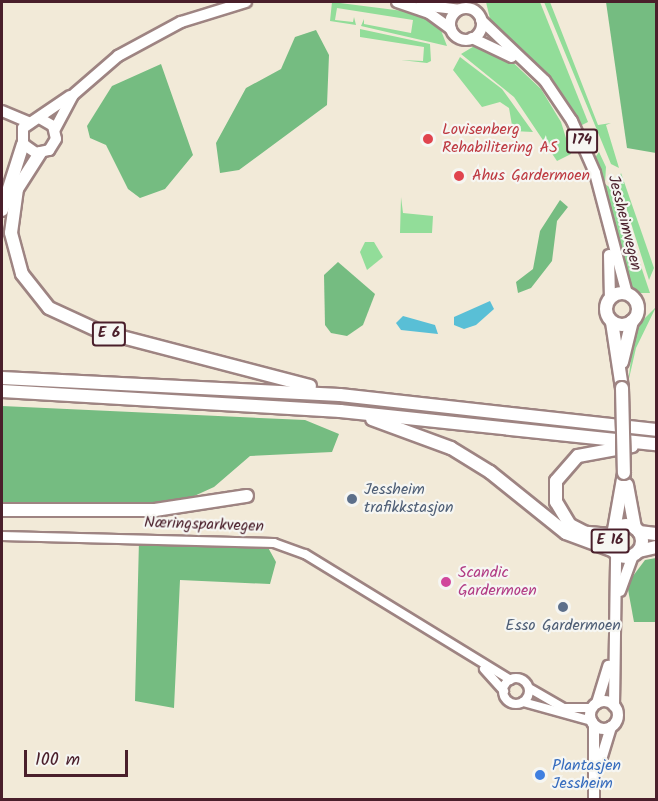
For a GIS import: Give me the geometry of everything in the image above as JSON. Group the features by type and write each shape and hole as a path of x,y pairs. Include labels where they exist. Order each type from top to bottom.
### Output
{"highway":[{"path":"2,210 22,140"},
{"name":"E 6","path":"40,153 17,189 11,233 22,274 49,308 99,331 340,395"},
{"path":"610,299 627,294"},
{"name":"E 16","path":"621,366 637,308 627,294"},
{"name":"E 16","path":"610,299 606,308 612,322 621,366 624,473 637,530 636,553"},
{"path":"612,322 632,321"},
{"name":"E 6","path":"2,378 340,395 657,430"},
{"path":"2,391 340,411 656,444"},
{"path":"340,411 451,448 490,472 566,533 614,552"},
{"path":"613,532 586,533 565,520 554,493 558,475 586,453 656,444"},
{"name":"E 16","path":"624,473 613,532 614,552 636,553 657,547"},
{"path":"2,510 155,510 247,496"},
{"name":"E 16","path":"613,532 637,530 657,534"}],"main road":[{"path":"4,113 28,122 41,119 143,40 246,2"},
{"path":"397,2 415,6 462,7 451,29 415,6"},
{"path":"472,38 480,18 482,2"},
{"name":"174","path":"462,7 480,18"},
{"name":"Jessheimvegen","path":"480,18 545,81 572,120 595,173 627,294"},
{"name":"174","path":"451,29 459,38 472,38"},
{"name":"Jessheimvegen","path":"472,38 515,59 566,121 602,219 610,299"},
{"path":"4,113 22,140 40,153 54,145 55,129 73,94"},
{"path":"41,119 55,129"},
{"path":"22,140 28,122"},
{"path":"597,772 611,727 617,719 611,658 619,594 614,552"},
{"path":"619,594 636,553"},
{"path":"594,800 597,772 593,723 595,705 611,658"},
{"path":"595,705 614,706"},
{"path":"593,723 611,727"}],"street":[{"name":"Næringsparkvegen","path":"2,536 274,543 314,560 480,665 511,680 522,679 529,688 563,708 595,705"},
{"name":"Næringsparkvegen","path":"480,665 504,691 510,702 523,702 593,723"},
{"path":"504,691 511,680"},
{"path":"523,702 529,688"}],"green space":[{"path":"332,2 419,13 439,25 447,46 361,26 364,19 364,24 411,33 413,20 337,8 335,20 353,22 354,17 356,25 330,21"},
{"path":"486,2 540,2 588,122 580,126 491,23"},
{"path":"544,2 550,2 598,125 611,123 606,125 619,168 611,164"},
{"path":"606,2 656,2 656,153 627,148"},
{"path":"360,29 430,44 431,61 427,63 401,60 423,61 424,47 360,37"},
{"path":"316,30 329,55 327,105 239,170 220,173 216,143 246,88 281,69 295,37"},
{"path":"476,45 505,55 541,89 561,122 571,154 557,161 514,97 461,54"},
{"path":"460,57 502,89 533,132 513,131 509,108 500,102 482,107 453,70"},
{"path":"161,64 193,155 165,189 140,198 128,189 106,145 90,138 87,126 112,86"},
{"path":"599,152 606,167 605,184 616,192 650,293 636,293 628,285 594,159"},
{"path":"621,173 654,268 649,280 618,182"},
{"path":"401,197 403,213 433,216 432,233 400,233"},
{"path":"560,200 568,207 557,221 552,261 531,288 518,293 516,282 533,269 540,231"},
{"path":"365,242 374,242 383,257 367,270 360,252"},
{"path":"338,262 375,294 363,325 347,336 331,333 325,325 324,275"},
{"path":"656,307 636,348 628,383 635,328"},
{"path":"2,406 305,420 339,434 332,452 250,456 214,487 181,502 2,505"},
{"path":"139,540 265,542 276,562 270,584 180,580 174,708 135,701"},
{"path":"656,558 656,622 634,622 627,584 645,560"}],"water":[{"path":"490,301 494,309 476,325 464,329 454,325 454,317"},
{"path":"403,316 435,325 438,334 401,330 396,323"}],"place":[{"name":"Lovisenberg Rehabilitering AS","path":"428,139"},
{"name":"Ahus Gardermoen","path":"459,176"},
{"name":"Jessheim trafikkstasjon","path":"352,499"},
{"name":"Scandic Gardermoen","path":"446,582"},
{"name":"Esso Gardermoen","path":"563,607"},
{"name":"Plantasjen Jessheim","path":"540,775"}]}
